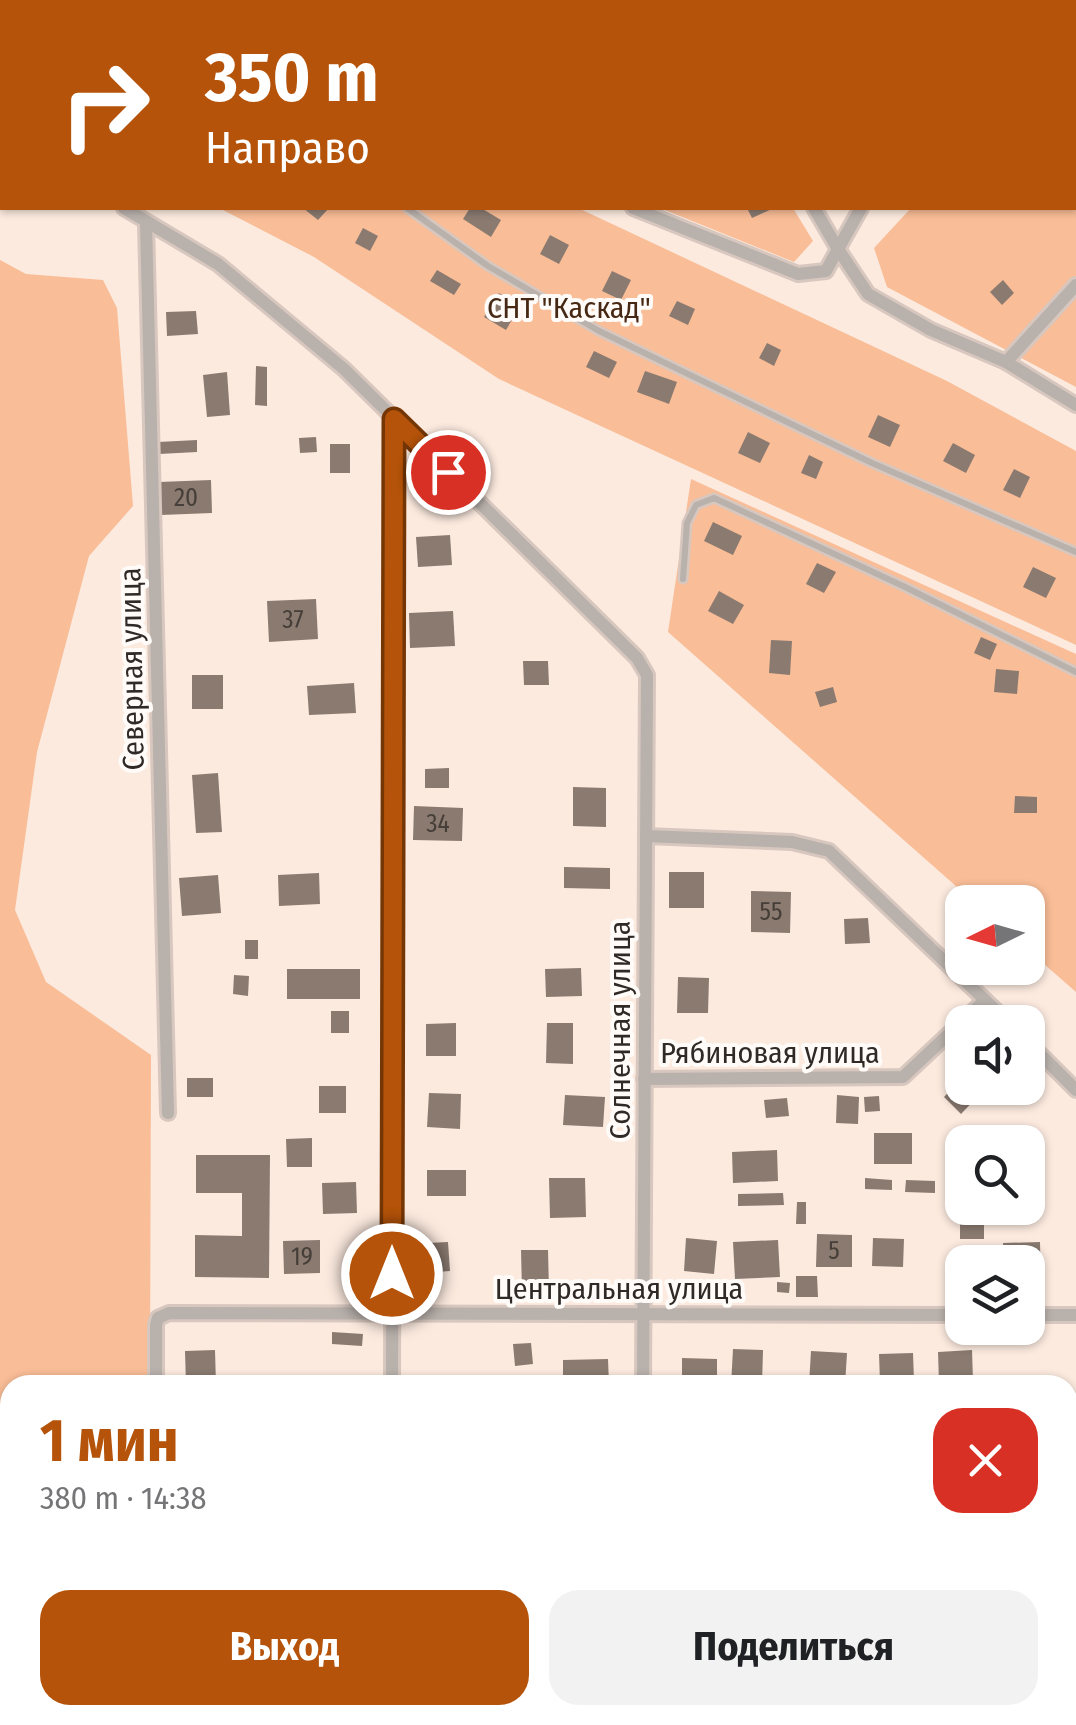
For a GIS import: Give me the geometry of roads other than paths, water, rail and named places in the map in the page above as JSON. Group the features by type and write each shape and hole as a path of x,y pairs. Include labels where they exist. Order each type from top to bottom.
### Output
{"street":[{"path":"127,210 218,264 344,368 394,419 392,1375"},
{"path":"638,210 798,274 826,271 860,210"},
{"path":"815,210 868,294 931,330 1006,362 1076,405"},
{"name":"Северная улица","path":"146,223 168,1113"},
{"path":"1006,362 1076,285"},
{"name":"Солнечная улица","path":"394,419 636,658 647,675 642,1375"},
{"path":"646,836 792,842 829,850 990,1005"},
{"name":"Рябиновая улица","path":"644,1078 903,1077 985,1000"},
{"path":"1045,1059 1076,1090"},
{"name":"Центральная улица","path":"156,1375 158,1318 170,1313 945,1315"},
{"path":"1045,1315 1076,1315"}],"lane":[{"path":"411,210 488,266 599,331 872,463 1076,552"},
{"path":"683,579 687,523 696,505 714,498 1076,672"}],"park label":[{"name":"СНТ \"Каскад\"","path":"569,308"}]}
